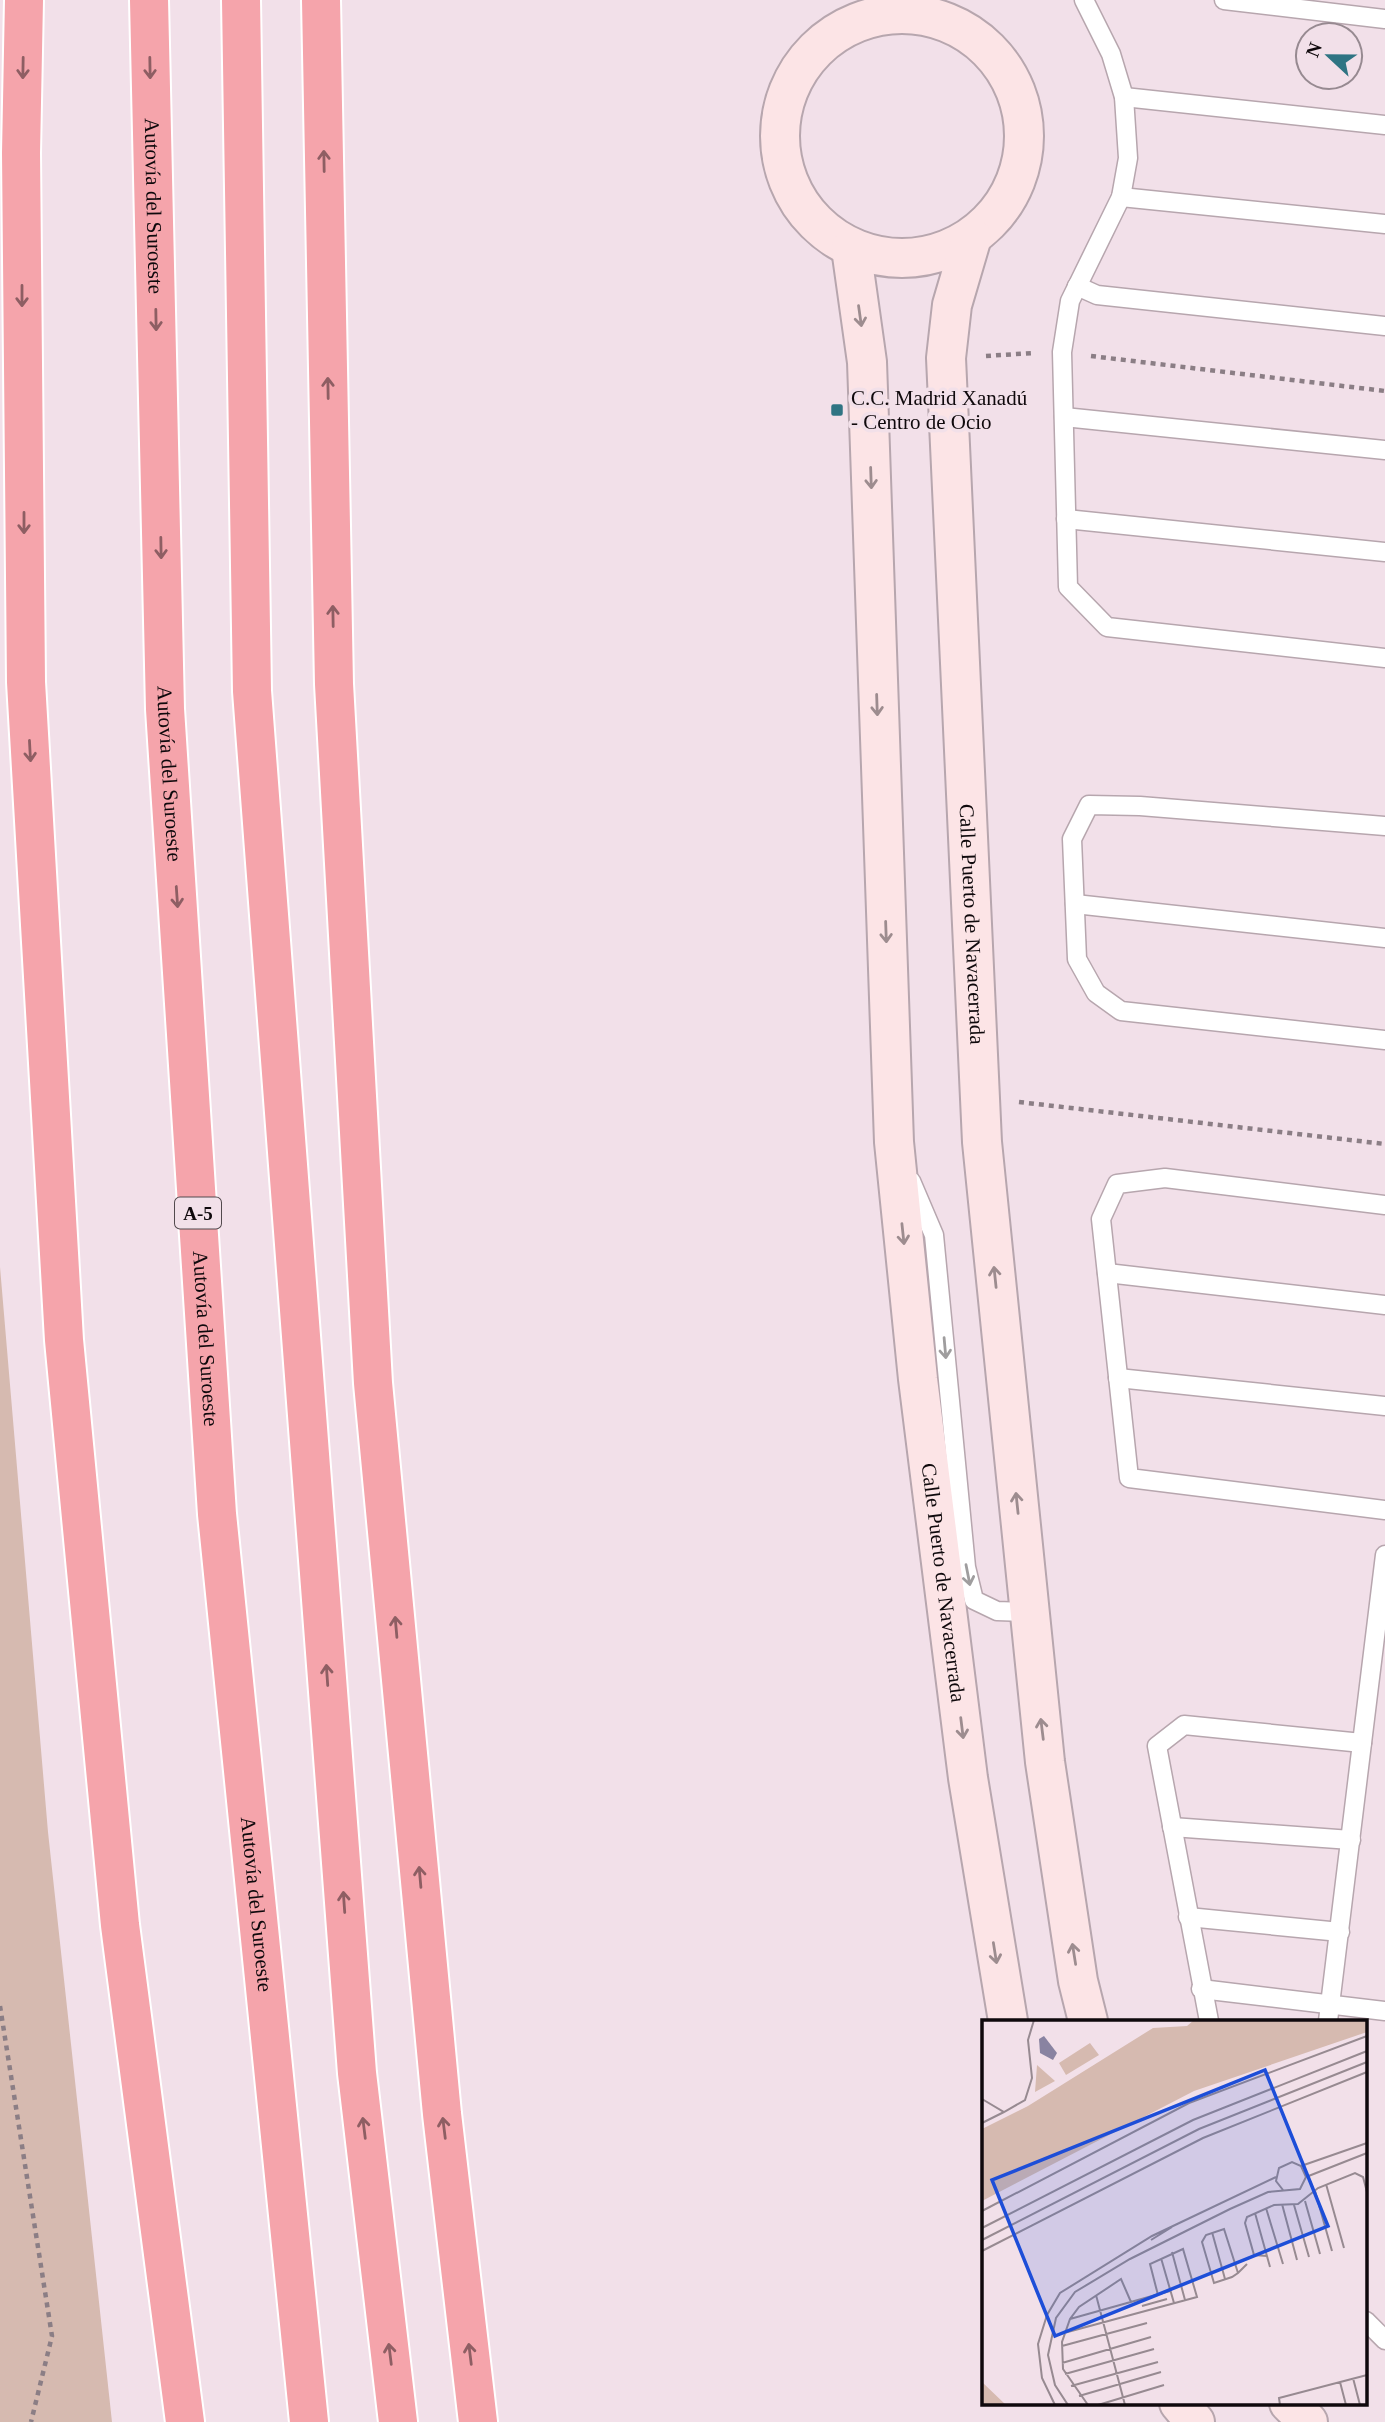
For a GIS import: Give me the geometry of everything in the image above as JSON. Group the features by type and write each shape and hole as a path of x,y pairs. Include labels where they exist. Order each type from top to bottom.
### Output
{"highway":[{"path":"24,0 21,153 26,682 64,1340 120,1925 185,2422"},
{"name":"Autovía del Suroeste","path":"149,0 165,709 215,1486 309,2422"},
{"path":"241,0 252,691 357,2073 398,2422"},
{"path":"321,0 334,684 373,1383 440,2100 478,2422"}],"street":[{"path":"947,10 1006,68 1021,103 1025,141 1018,178 999,211 972,237 943,252 913,259 881,257 852,248 819,226 795,195 782,159 781,145 781,119 792,82 815,50 850,13 879,15 947,10"},
{"name":"Calle Puerto de Navacerrada","path":"972,237 952,305 946,358 980,1101 1028,1612 1045,1762 1079,1981 1088,2020"},
{"name":"Calle Puerto de Navacerrada","path":"852,248 867,362 894,1142 920,1392 968,1778 1008,2020"},
{"path":"1180,2404 1195,2422"},
{"path":"1290,2404 1308,2422"}],"lane":[{"path":"1084,0 1111,54 1124,97 1128,158 1121,197 1070,301 1062,352 1068,587 1107,627 1385,658"},
{"path":"1224,0 1385,19"},
{"path":"1124,97 1385,125"},
{"path":"1121,197 1385,224"},
{"path":"1077,286 1097,295 1385,326"},
{"path":"1064,417 1385,450"},
{"path":"1066,519 1385,552"},
{"path":"1385,826 1140,806 1089,805 1072,839 1077,960 1096,993 1121,1011 1385,1040"},
{"path":"1075,904 1385,939"},
{"name":"Calle Puerto de Navacerrada","path":"894,1142 934,1235 966,1567 974,1600 997,1611 1028,1612"},
{"path":"1385,1205 1165,1178 1118,1184 1101,1219 1129,1478 1385,1510"},
{"path":"1107,1273 1385,1305"},
{"path":"1118,1378 1385,1406"},
{"path":"1329,2013 1385,1555"},
{"path":"1209,2020 1157,1746 1184,1725 1362,1743"},
{"path":"1172,1827 1351,1840"},
{"path":"1188,1917 1340,1932"},
{"path":"1201,1989 1329,2013 1385,2011"},
{"path":"1368,2323 1385,2340"}],"path":[{"path":"946,358 1062,352 1385,391"},
{"path":"980,1101 1045,1103 1385,1144"},
{"path":"0,2006 51,2336 31,2422"}],"shaded area":[{"path":"0,1267 48,1832 112,2422 0,2422"}],"place":[{"name":"C.C. Madrid Xanadú - Centro de Ocio","path":"837,410"}]}
